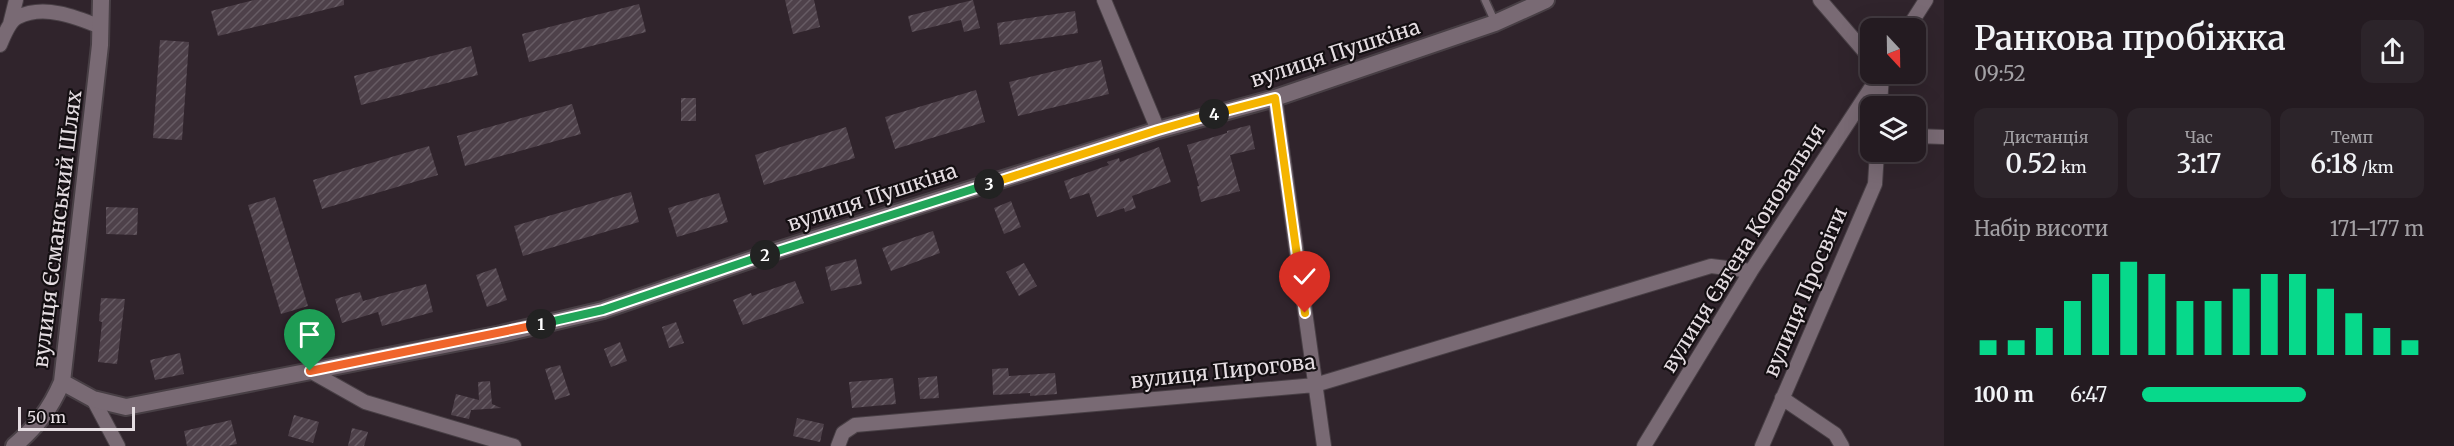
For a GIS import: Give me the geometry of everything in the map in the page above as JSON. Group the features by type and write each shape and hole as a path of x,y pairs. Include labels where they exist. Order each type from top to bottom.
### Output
{"street":[{"path":"0,45 9,26 16,0"},
{"name":"вулиця Єсманський Шлях","path":"14,446 30,432 52,406 62,382 101,27 101,0"},
{"name":"вулиця Пушкіна","path":"62,382 93,399 126,407 501,334 603,310 779,250 1158,130 1275,98 1495,23 1546,0"},
{"path":"1821,0 1860,46"},
{"path":"1914,18 1926,0"},
{"path":"1107,1 1158,130"},
{"path":"9,26 17,17 58,12 101,27"},
{"name":"вулиця Євгена Коновальця","path":"1644,446 1751,271 1874,84"},
{"path":"1275,98 1324,446"},
{"path":"1926,136 1944,137"},
{"name":"вулиця Просвіти","path":"1762,446 1875,184 1876,162"},
{"name":"вулиця Пирогова","path":"838,446 843,433 855,425 1315,385 1711,266 1751,271"},
{"path":"310,371 365,402 514,446"},
{"path":"1782,398 1835,434 1842,446"},
{"path":"93,399 118,446"}],"lane":[{"path":"1485,0 1495,23"}],"building":[{"path":"254,0 344,0 344,5 218,36 211,11"},
{"path":"785,0 814,0 820,27 793,34"},
{"path":"973,0 980,28 964,32 961,20 912,32 908,16"},
{"path":"639,4 646,32 529,62 522,34"},
{"path":"1075,11 1078,33 1000,45 997,23"},
{"path":"160,40 189,42 182,140 153,138"},
{"path":"471,46 478,75 361,105 354,76"},
{"path":"1101,60 1109,94 1018,116 1009,82"},
{"path":"976,90 985,122 895,149 885,117"},
{"path":"681,98 696,98 696,121 681,121"},
{"path":"572,104 581,134 465,166 457,136"},
{"path":"1250,125 1255,149 1230,155 1240,191 1201,202 1197,186 1199,186 1187,145"},
{"path":"846,127 855,158 764,185 755,155"},
{"path":"429,146 438,175 322,209 313,180"},
{"path":"1159,147 1171,182 1132,196 1136,208 1125,212 1124,208 1097,217 1089,193 1070,199 1064,181 1109,165 1107,162 1119,158 1120,162"},
{"path":"631,192 639,222 523,256 514,226"},
{"path":"719,193 728,222 677,237 668,208"},
{"path":"275,197 308,306 281,314 248,205"},
{"path":"1011,201 1021,227 1004,234 994,208"},
{"path":"106,207 138,208 137,235 106,234"},
{"path":"933,231 940,253 891,271 882,248"},
{"path":"856,259 862,284 831,291 825,267"},
{"path":"1024,263 1037,286 1019,296 1006,272"},
{"path":"496,268 507,300 487,307 476,275"},
{"path":"795,281 804,303 743,325 733,300"},
{"path":"426,284 433,312 382,326 378,312 342,323 335,299 360,292 363,301"},
{"path":"101,298 125,299 117,364 98,362 102,322 99,321"},
{"path":"676,322 684,343 669,348 662,327"},
{"path":"620,342 627,361 611,367 604,349"},
{"path":"180,353 184,374 155,380 150,360"},
{"path":"560,365 570,395 555,400 545,369"},
{"path":"1008,368 1009,376 1055,373 1057,394 993,395 992,369"},
{"path":"937,376 939,398 920,399 918,378"},
{"path":"893,378 896,404 852,408 849,382"},
{"path":"490,381 492,404 501,408 471,410 469,419 451,415 456,394 479,400 478,382"},
{"path":"294,415 319,422 313,443 288,436"},
{"path":"797,418 824,424 820,442 793,436"},
{"path":"231,420 237,444 187,446 184,431"},
{"path":"352,428 368,432 364,446 348,446"}],"route":[{"path":"310,371 501,334 603,310 779,250 1158,130 1275,98 1305,313"}]}
